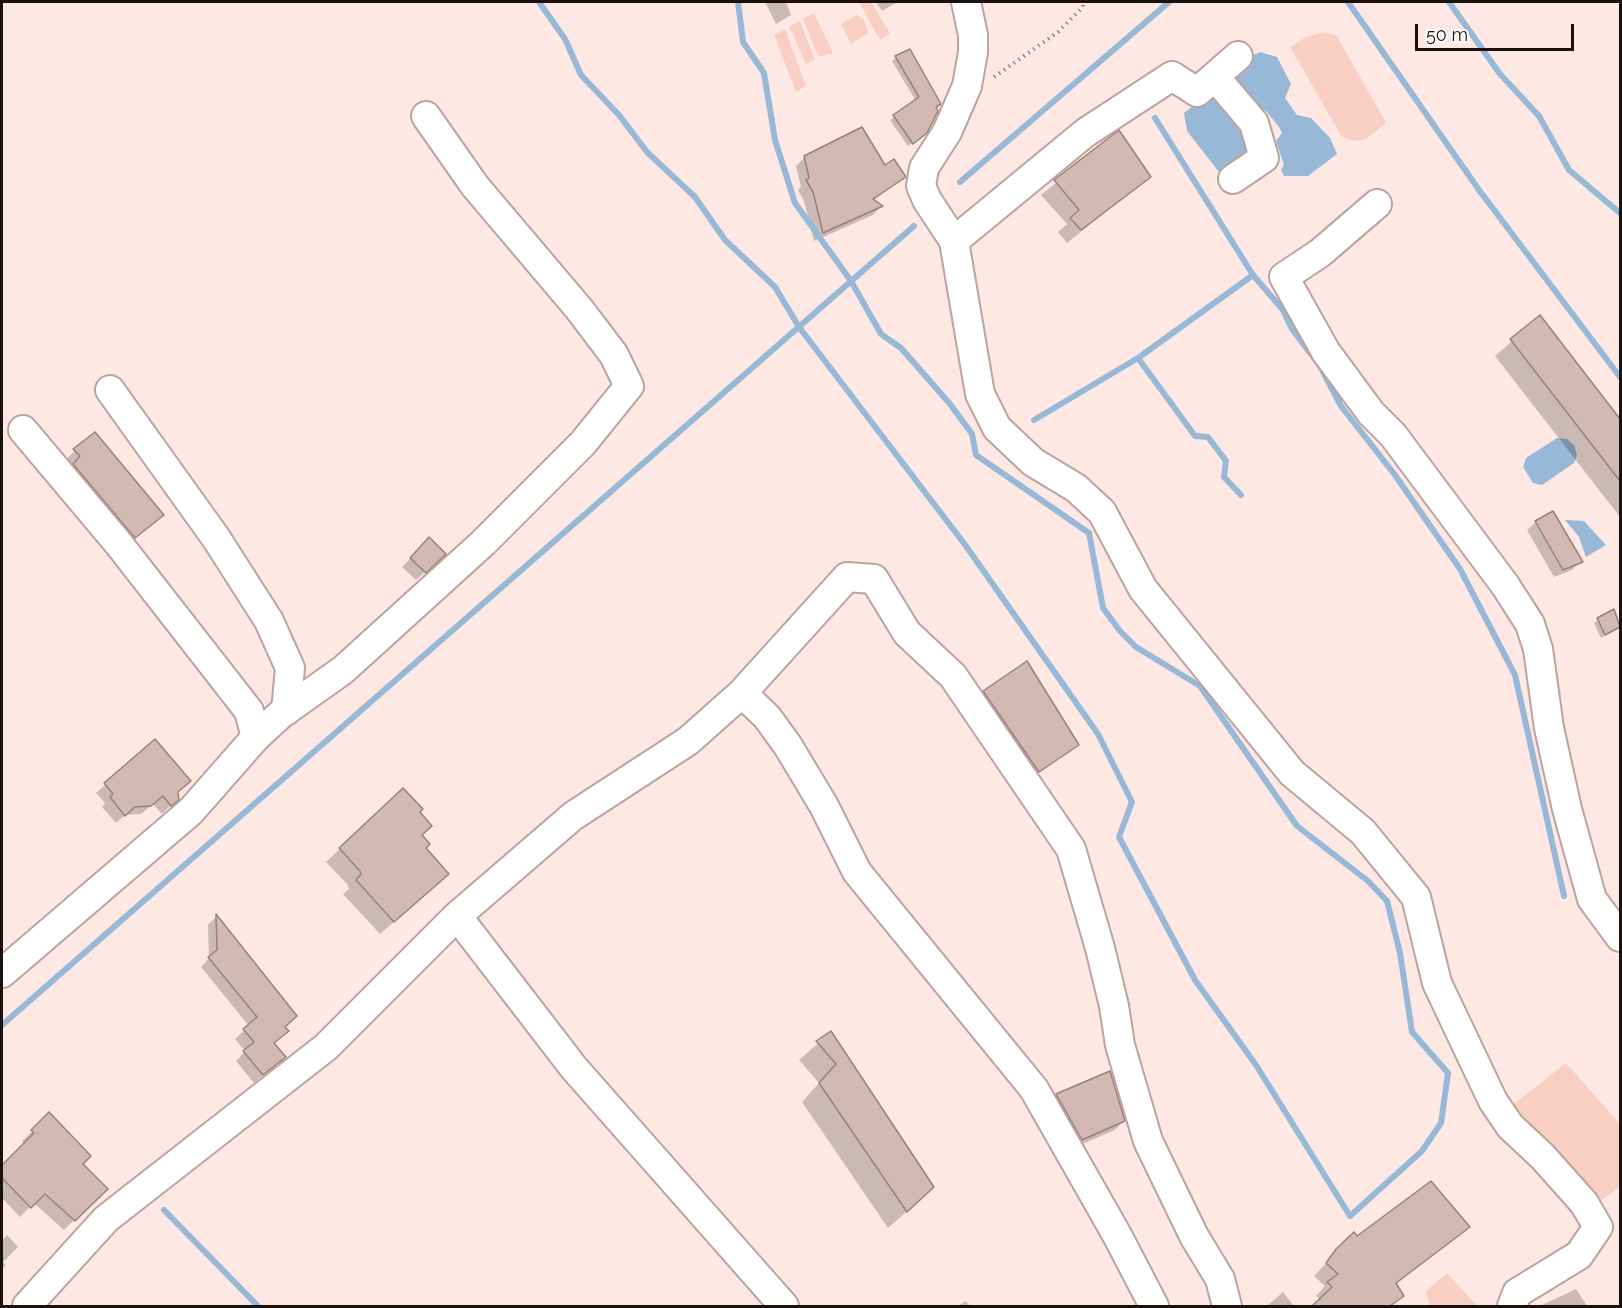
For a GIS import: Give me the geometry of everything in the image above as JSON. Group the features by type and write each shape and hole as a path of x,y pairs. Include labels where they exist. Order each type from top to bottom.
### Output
{"street":[{"path":"966,2 973,35 968,86 955,117 928,159 921,186 927,200 954,241 980,394 997,428 1033,462 1076,488 1102,512 1143,589 1292,773 1363,832 1416,897 1437,983 1493,1101 1510,1126 1543,1157 1584,1203 1598,1227 1578,1255 1516,1293 1512,1306"},
{"path":"954,241 1085,133 1172,76 1197,92 1238,56"},
{"path":"1215,76 1254,123 1264,158 1233,179"},
{"path":"2,973 190,811 256,737 286,711 343,670 483,543 583,443 629,386 607,346 475,186 426,116"},
{"path":"1377,204 1320,253 1284,277 1326,352 1371,413 1399,443 1505,585 1530,624 1538,650 1549,728 1567,809 1592,899 1620,937"},
{"path":"110,390 216,538 269,621 290,668 286,711"},
{"path":"23,430 118,543 249,711 256,737"},
{"path":"27,1306 106,1219 326,1047 457,916 573,816 688,741 742,693 847,577 874,579 907,633 953,676 1071,849 1100,948 1114,1006 1120,1045 1148,1141 1194,1236 1220,1279 1227,1306"},
{"path":"742,693 767,717 788,746 824,806 857,872 1034,1089 1117,1235 1154,1306"},
{"path":"457,916 574,1068 784,1306"}],"path":[{"path":"968,86 998,76 1010,64 1058,32 1083,7 1083,2"}],"shaded area":[{"path":"859,2 871,2 890,33 880,40"},
{"path":"814,13 833,53 818,57 803,19"},
{"path":"857,15 864,20 868,33 851,44 841,24"},
{"path":"800,21 815,60 806,64 789,26"},
{"path":"785,29 806,86 796,92 774,35"},
{"path":"1324,32 1337,36 1386,123 1366,139 1354,141 1342,137 1290,47 1306,37"},
{"path":"1566,1063 1620,1124 1620,1187 1597,1203 1509,1108"},
{"path":"1447,1273 1477,1306 1430,1306 1426,1291"}],"water":[{"path":"1260,52 1277,57 1291,84 1285,98 1297,115 1311,118 1330,138 1337,154 1308,176 1284,176 1281,170 1284,165 1276,141 1282,133 1279,127 1266,111 1260,112 1229,75 1241,61"},
{"path":"1215,96 1231,104 1252,157 1219,172 1187,131 1184,113 1198,102"},
{"path":"1557,438 1567,439 1574,445 1577,455 1574,463 1542,485 1533,483 1523,467 1526,458"},
{"path":"1565,520 1584,521 1606,545 1586,557 1579,537"}],"building":[{"path":"910,49 941,104 936,107 938,111 927,133 913,144 893,115 919,97 895,56"},
{"path":"862,127 885,165 894,159 906,177 873,199 883,206 823,233 813,192 806,180 809,178 804,156"},
{"path":"1119,130 1151,177 1081,230 1070,218 1079,210 1054,180"},
{"path":"1540,315 1620,419 1620,481 1510,339"},
{"path":"95,432 164,515 135,538 73,464 80,456 73,449"},
{"path":"1553,511 1583,562 1563,570 1535,521"},
{"path":"429,537 446,554 426,573 410,558"},
{"path":"1614,609 1620,627 1605,635 1597,618"},
{"path":"1027,661 1079,745 1039,772 983,691"},
{"path":"155,739 191,781 178,792 179,800 171,806 163,796 151,806 135,807 125,816 110,797 113,794 104,783"},
{"path":"403,788 423,809 420,812 432,826 422,835 430,844 426,848 449,874 394,922 356,880 361,874 360,871 339,848"},
{"path":"216,914 297,1016 285,1027 289,1031 274,1043 286,1057 263,1075 243,1051 254,1042 243,1029 257,1017 208,957 217,950"},
{"path":"831,1031 934,1187 907,1212 819,1083 836,1064 816,1041"},
{"path":"1110,1071 1125,1121 1082,1140 1056,1094"},
{"path":"49,1112 91,1156 83,1164 108,1189 75,1221 45,1194 31,1208 2,1178 2,1165 34,1133 31,1130"},
{"path":"1431,1181 1470,1227 1396,1283 1404,1296 1390,1306 1312,1306 1332,1287 1327,1282 1338,1274 1326,1263 1336,1249 1354,1232 1357,1236"}],"waterway":[{"path":"539,2 565,39 581,75 619,115 647,152 695,197 725,240 775,287 799,327 966,546 1098,734 1132,802 1119,837 1195,980 1256,1065 1350,1216 1422,1151 1441,1123 1448,1073 1412,1032 1400,953 1387,901 1368,881 1297,826 1200,686 1136,647 1120,631 1103,608 1089,533 976,455 972,434 950,404 901,348 881,334 851,281 795,203 775,140 764,73 743,42 738,2"},
{"path":"960,182 1169,2"},
{"path":"1348,2 1479,190 1620,377"},
{"path":"1449,2 1500,74 1539,116 1569,170 1620,213"},
{"path":"1034,420 1138,358 1253,275 1155,118"},
{"path":"2,1025 914,226"},
{"path":"1253,275 1283,310 1292,329 1320,366 1341,406 1395,475 1460,569 1515,675 1564,896"},
{"path":"1138,358 1195,436 1208,437 1226,461 1224,477 1241,495"},
{"path":"164,1210 258,1306"}]}
